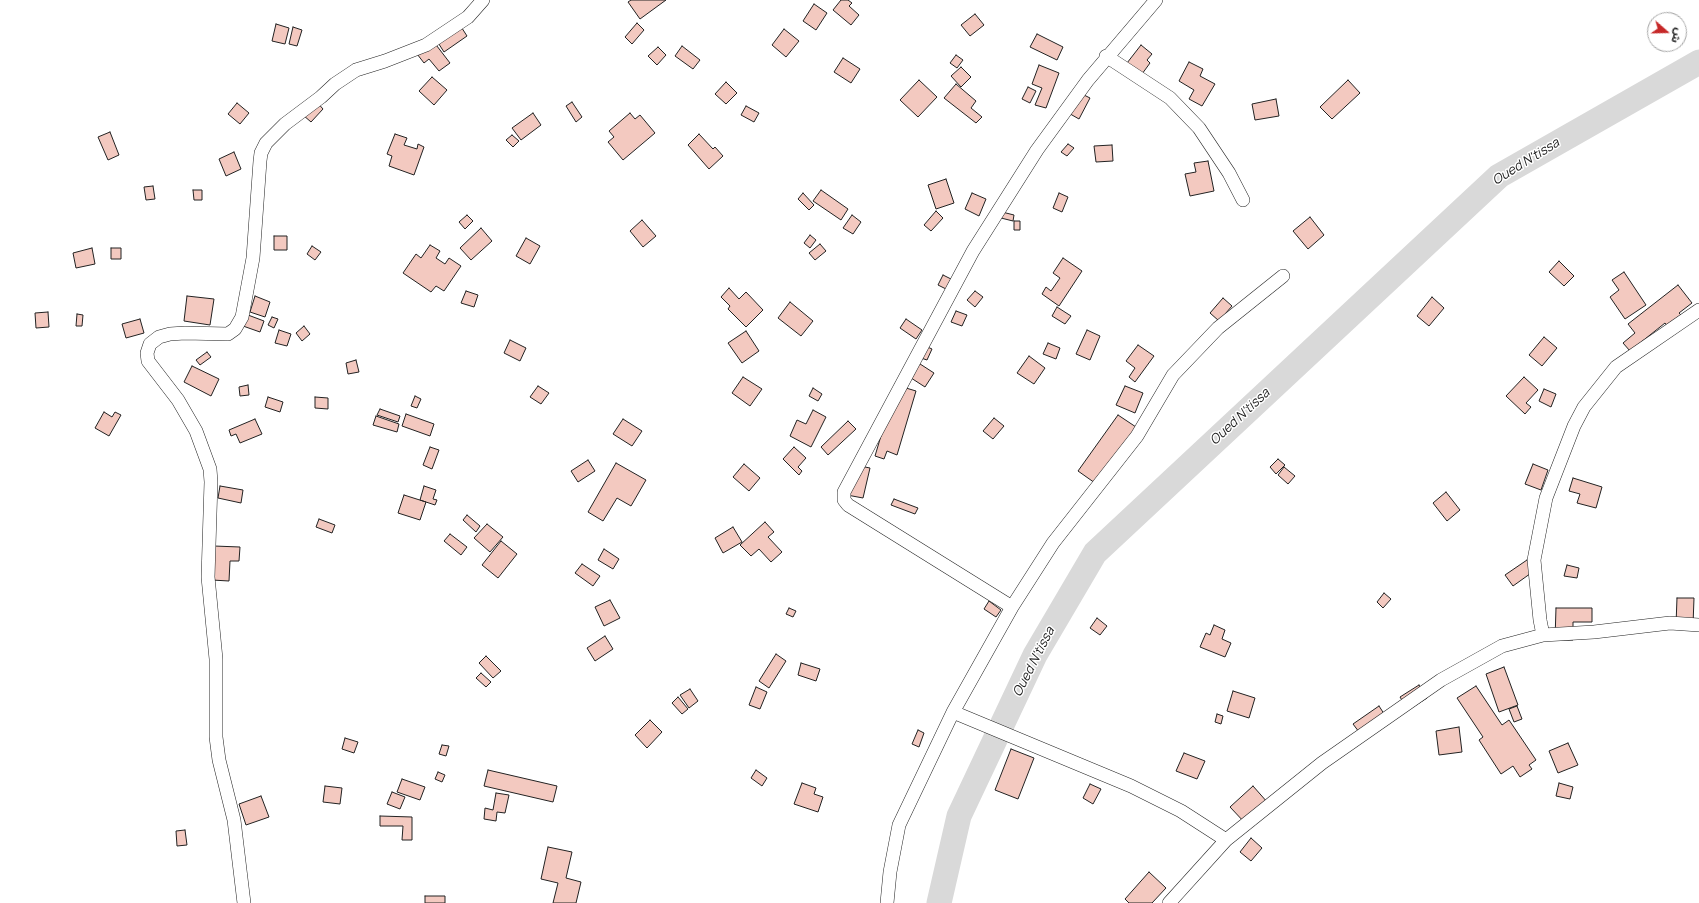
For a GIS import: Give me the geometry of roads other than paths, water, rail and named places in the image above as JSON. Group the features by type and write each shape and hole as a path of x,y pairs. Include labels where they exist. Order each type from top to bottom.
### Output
{"street":[{"path":"244,903 234,820 219,760 216,738 216,659 208,577 211,482 210,468 196,431 178,400 148,361 147,353 150,344 159,338 185,333 228,334 235,329 242,317 253,258 261,153 266,143 285,124 321,98 335,84 356,70 385,61 426,45 468,17 483,0"},
{"path":"1012,607 848,505 844,500 844,492 973,251 1037,150 1106,56 1156,0"},
{"path":"1106,56 1170,98 1199,128 1229,173 1243,200"},
{"path":"887,903 890,872 899,825 953,712 1012,607 1053,543 1137,436 1173,375 1218,328 1283,276"},
{"path":"1543,635 1534,560 1546,498 1574,426 1584,407 1616,367 1699,310"},
{"path":"1169,903 1226,840 1322,763 1441,680 1502,646 1543,635 1594,632 1670,623 1699,625"},
{"path":"953,712 1131,786 1181,811 1226,840"}],"waterway":[{"name":"Oued N'tissa","path":"939,903 959,816 1035,655 1095,553 1499,176 1699,62"}]}
